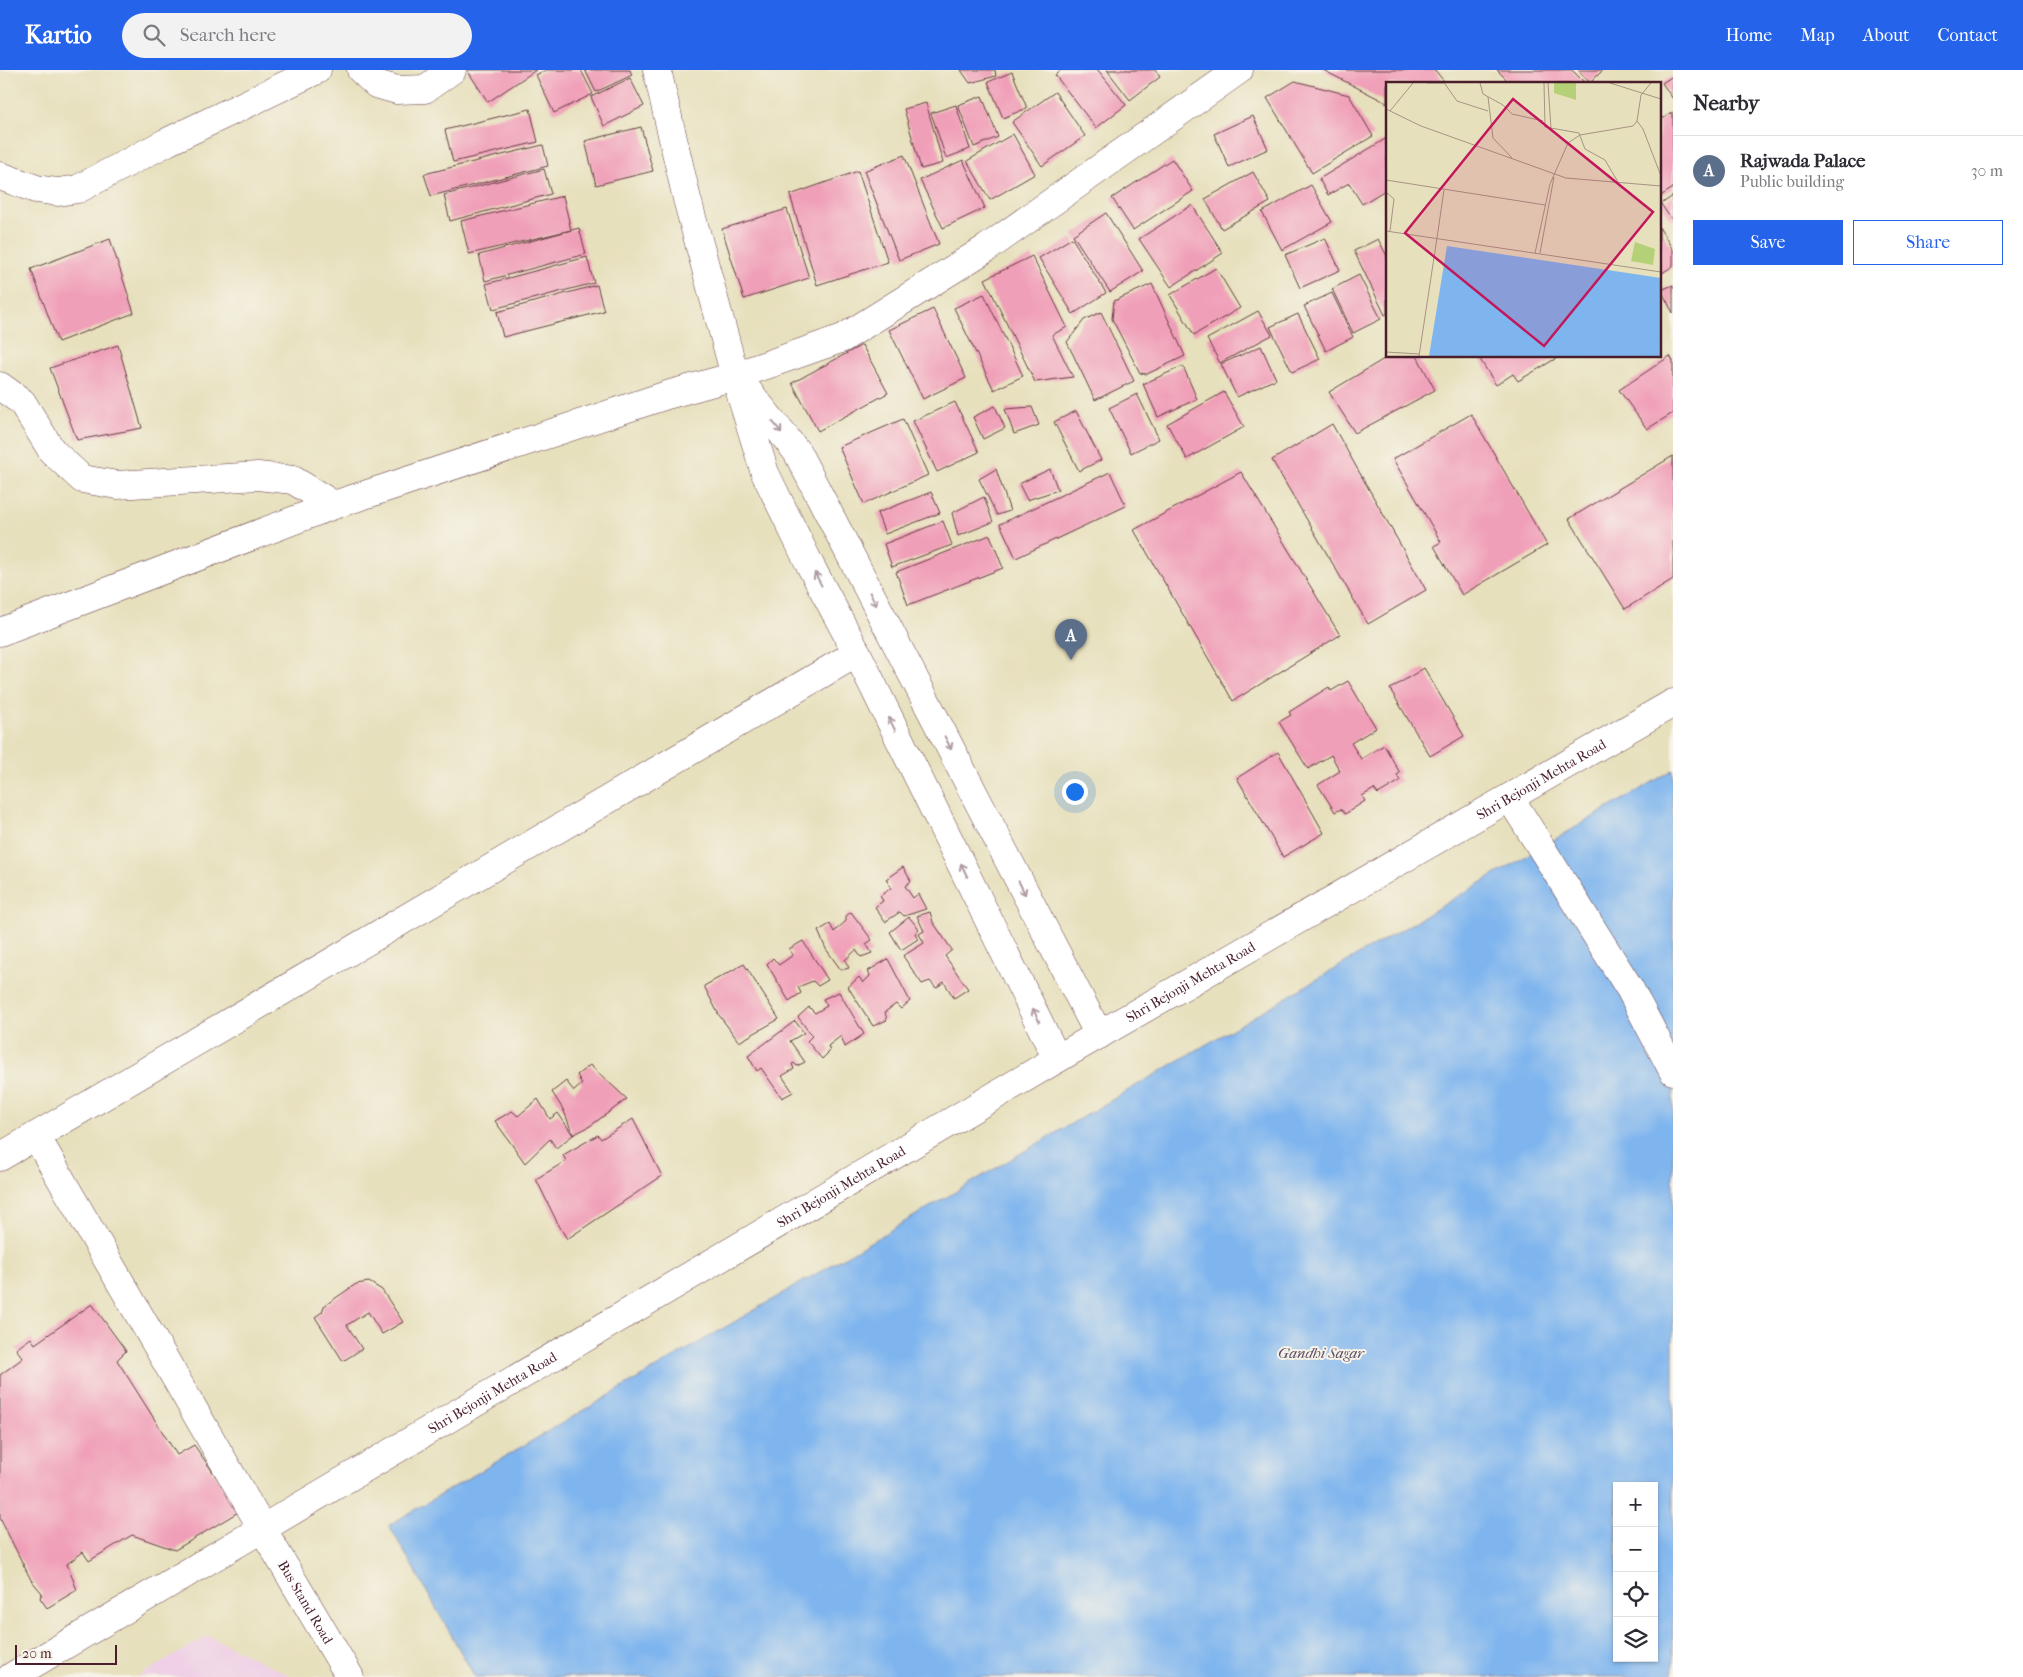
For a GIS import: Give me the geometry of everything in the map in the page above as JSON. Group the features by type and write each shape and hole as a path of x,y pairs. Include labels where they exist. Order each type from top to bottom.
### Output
{"street":[{"path":"0,176 36,189 58,192 78,189 167,142 317,70"},
{"path":"361,70 376,84 397,90 424,90 452,70"},
{"path":"657,70 687,200 735,376 765,473 810,565 857,653 1057,1059"},
{"path":"0,632 334,505 668,394 735,376 843,338 987,248 1239,70"},
{"path":"735,376 797,452 1099,1035"},
{"path":"0,386 22,402 52,451 82,479 117,485 172,483 258,476 293,480 334,505"},
{"path":"0,1157 857,653"},
{"name":"Shri Bejonji Mehta Road","path":"11,1677 1057,1059 1673,703"},
{"path":"1510,798 1630,990 1673,1070"},
{"name":"Bus Stand Road","path":"36,1136 350,1677"}],"shaded area":[{"path":"208,1636 287,1674 288,1677 138,1677"}],"water":[{"name":"Gandhi Sagar","path":"1673,770 1673,1677 475,1677 389,1525"}],"building":[{"path":"467,70 536,70 488,102"},
{"path":"546,70 581,70 593,94 554,113 536,75"},
{"path":"585,70 630,70 632,75 596,92"},
{"path":"961,70 995,70 996,76 970,83"},
{"path":"1061,70 1098,70 1126,105 1096,128 1055,75"},
{"path":"1107,70 1155,70 1160,77 1130,100"},
{"path":"1323,70 1435,70 1444,82 1386,82 1386,102"},
{"path":"1497,70 1572,70 1584,82 1509,82"},
{"path":"1578,70 1603,70 1591,82"},
{"path":"1012,72 1027,108 1003,118 988,82"},
{"path":"1673,76 1673,99 1662,83"},
{"path":"630,78 644,106 604,126 591,97"},
{"path":"1295,81 1349,95 1373,136 1312,173 1267,98"},
{"path":"1055,92 1085,136 1042,166 1012,122"},
{"path":"982,96 998,137 974,147 958,105"},
{"path":"926,103 943,163 921,169 904,109"},
{"path":"956,105 970,149 946,158 931,113"},
{"path":"530,109 538,142 453,162 445,130"},
{"path":"1673,112 1673,188 1660,196 1660,120"},
{"path":"1253,116 1268,149 1229,167 1214,134"},
{"path":"641,127 653,171 596,185 585,141"},
{"path":"1013,134 1035,174 990,200 967,161"},
{"path":"1386,139 1386,190 1362,204 1349,183 1328,195 1319,179"},
{"path":"543,145 548,166 431,196 424,174"},
{"path":"904,155 939,244 899,260 864,171"},
{"path":"1172,159 1193,191 1133,230 1112,198"},
{"path":"963,160 985,208 943,228 920,180"},
{"path":"544,169 551,194 450,221 444,195"},
{"path":"858,171 888,262 817,285 790,195"},
{"path":"1253,172 1270,202 1222,229 1205,199"},
{"path":"1311,185 1332,222 1282,250 1262,212"},
{"path":"563,196 571,230 469,254 461,221"},
{"path":"1673,196 1673,222 1661,204"},
{"path":"1192,205 1223,253 1171,287 1139,239"},
{"path":"787,209 809,278 744,299 722,229"},
{"path":"1106,213 1143,271 1110,292 1073,235"},
{"path":"579,228 586,254 485,281 479,255"},
{"path":"1660,229 1673,250 1673,266 1660,274"},
{"path":"1072,238 1106,293 1073,314 1039,258"},
{"path":"1325,238 1340,270 1300,288 1285,255"},
{"path":"110,239 134,313 58,342 31,269"},
{"path":"1378,239 1386,254 1385,315 1354,251"},
{"path":"1032,256 1067,327 1052,335 1073,377 1035,382 985,279"},
{"path":"587,257 594,283 493,309 486,284"},
{"path":"1216,268 1240,308 1194,335 1170,295"},
{"path":"1359,275 1381,319 1353,333 1332,289"},
{"path":"1152,284 1185,356 1147,374 1140,373 1112,319 1114,301"},
{"path":"597,285 604,311 503,337 497,312"},
{"path":"1673,285 1673,313 1661,290"},
{"path":"1332,293 1353,337 1326,351 1304,306"},
{"path":"984,294 1023,376 994,390 954,308"},
{"path":"933,309 966,378 923,399 889,330"},
{"path":"1258,311 1272,335 1220,363 1207,339"},
{"path":"1101,312 1134,381 1095,400 1067,342 1084,320"},
{"path":"1298,314 1320,359 1292,372 1270,327"},
{"path":"118,345 142,428 77,440 50,368"},
{"path":"862,345 888,393 818,431 792,383"},
{"path":"1261,346 1276,379 1237,397 1221,364"},
{"path":"1670,356 1673,361 1673,413 1647,429 1619,390"},
{"path":"1386,358 1418,358 1435,390 1355,433 1329,392"},
{"path":"1479,358 1557,358 1518,381 1513,374 1496,385"},
{"path":"1183,366 1197,399 1158,417 1143,384"},
{"path":"1224,392 1244,427 1187,459 1167,424"},
{"path":"1137,394 1159,439 1131,453 1109,408"},
{"path":"955,402 979,452 937,472 913,421"},
{"path":"995,406 1005,428 983,439 973,417"},
{"path":"1032,407 1039,425 1014,434 1005,409"},
{"path":"1076,411 1101,460 1079,471 1054,422"},
{"path":"1471,414 1547,545 1462,595 1434,546 1441,542 1393,459"},
{"path":"903,419 928,475 864,504 839,447"},
{"path":"1332,424 1426,590 1368,624 1272,460"},
{"path":"1673,456 1673,579 1625,609 1569,519"},
{"path":"996,469 1010,511 997,515 979,479"},
{"path":"1050,469 1058,490 1027,500 1019,484"},
{"path":"1110,472 1126,506 1016,558 1000,524"},
{"path":"1241,472 1340,635 1233,701 1134,530"},
{"path":"931,492 940,513 885,534 877,513"},
{"path":"984,497 993,522 958,536 952,513"},
{"path":"943,521 952,545 892,567 884,544"},
{"path":"990,535 1003,568 908,605 896,572"},
{"path":"1424,668 1464,736 1430,756 1390,689"},
{"path":"1348,681 1376,728 1351,743 1361,759 1384,745 1400,773 1397,775 1400,781 1378,794 1374,789 1362,796 1365,801 1345,814 1341,809 1335,812 1318,785 1340,771 1331,755 1308,769 1279,722 1291,715 1289,712 1329,687 1331,691"},
{"path":"1278,752 1324,833 1283,857 1237,778"},
{"path":"903,867 911,881 905,886 913,898 918,894 926,909 904,916 900,912 885,922 875,907 883,901 880,896 891,888 886,879"},
{"path":"851,912 872,940 866,944 872,953 861,957 856,950 845,960 849,968 841,970 826,949 818,931 830,924 834,932 846,921 846,916"},
{"path":"930,912 933,922 952,950 945,956 968,989 954,998 944,982 936,988 930,981 922,984 903,956 924,943 919,934 924,931 917,916"},
{"path":"909,917 919,929 915,933 918,939 901,950 890,932"},
{"path":"803,941 828,980 818,986 813,981 798,987 801,993 789,1001 767,964 773,958 779,965 793,955 789,949"},
{"path":"888,959 910,1001 901,1009 896,1004 885,1012 887,1020 873,1026 848,987 859,977 863,983 870,976 868,971"},
{"path":"744,964 779,1019 739,1042 719,1015 704,986"},
{"path":"839,992 864,1034 845,1047 841,1036 828,1046 830,1051 822,1059 807,1041 812,1036 798,1017 809,1007 815,1013 827,1006 823,999"},
{"path":"795,1021 804,1033 790,1041 805,1062 797,1066 794,1063 792,1064 794,1069 782,1076 793,1092 782,1098 761,1068 757,1071 748,1056"},
{"path":"590,1065 627,1099 590,1126 573,1135 564,1111 552,1092 566,1081 574,1091 582,1084 577,1075"},
{"path":"538,1099 550,1119 558,1113 573,1135 556,1148 550,1139 525,1163 495,1121 512,1111 518,1116"},
{"path":"633,1119 662,1176 567,1239 536,1179 566,1161 563,1155 598,1135 601,1139"},
{"path":"369,1282 382,1290 403,1322 382,1334 368,1312 347,1325 362,1349 343,1361 315,1317 322,1312 324,1306 356,1284"},
{"path":"92,1304 126,1351 117,1360 177,1455 194,1445 240,1511 175,1550 132,1535 89,1561 83,1552 67,1564 77,1590 47,1608 40,1598 42,1593 31,1580 0,1518 0,1375 23,1358 16,1349 31,1338 35,1344"}],"place":[{"name":"Rajwada Palace","path":"1071,660"}]}
